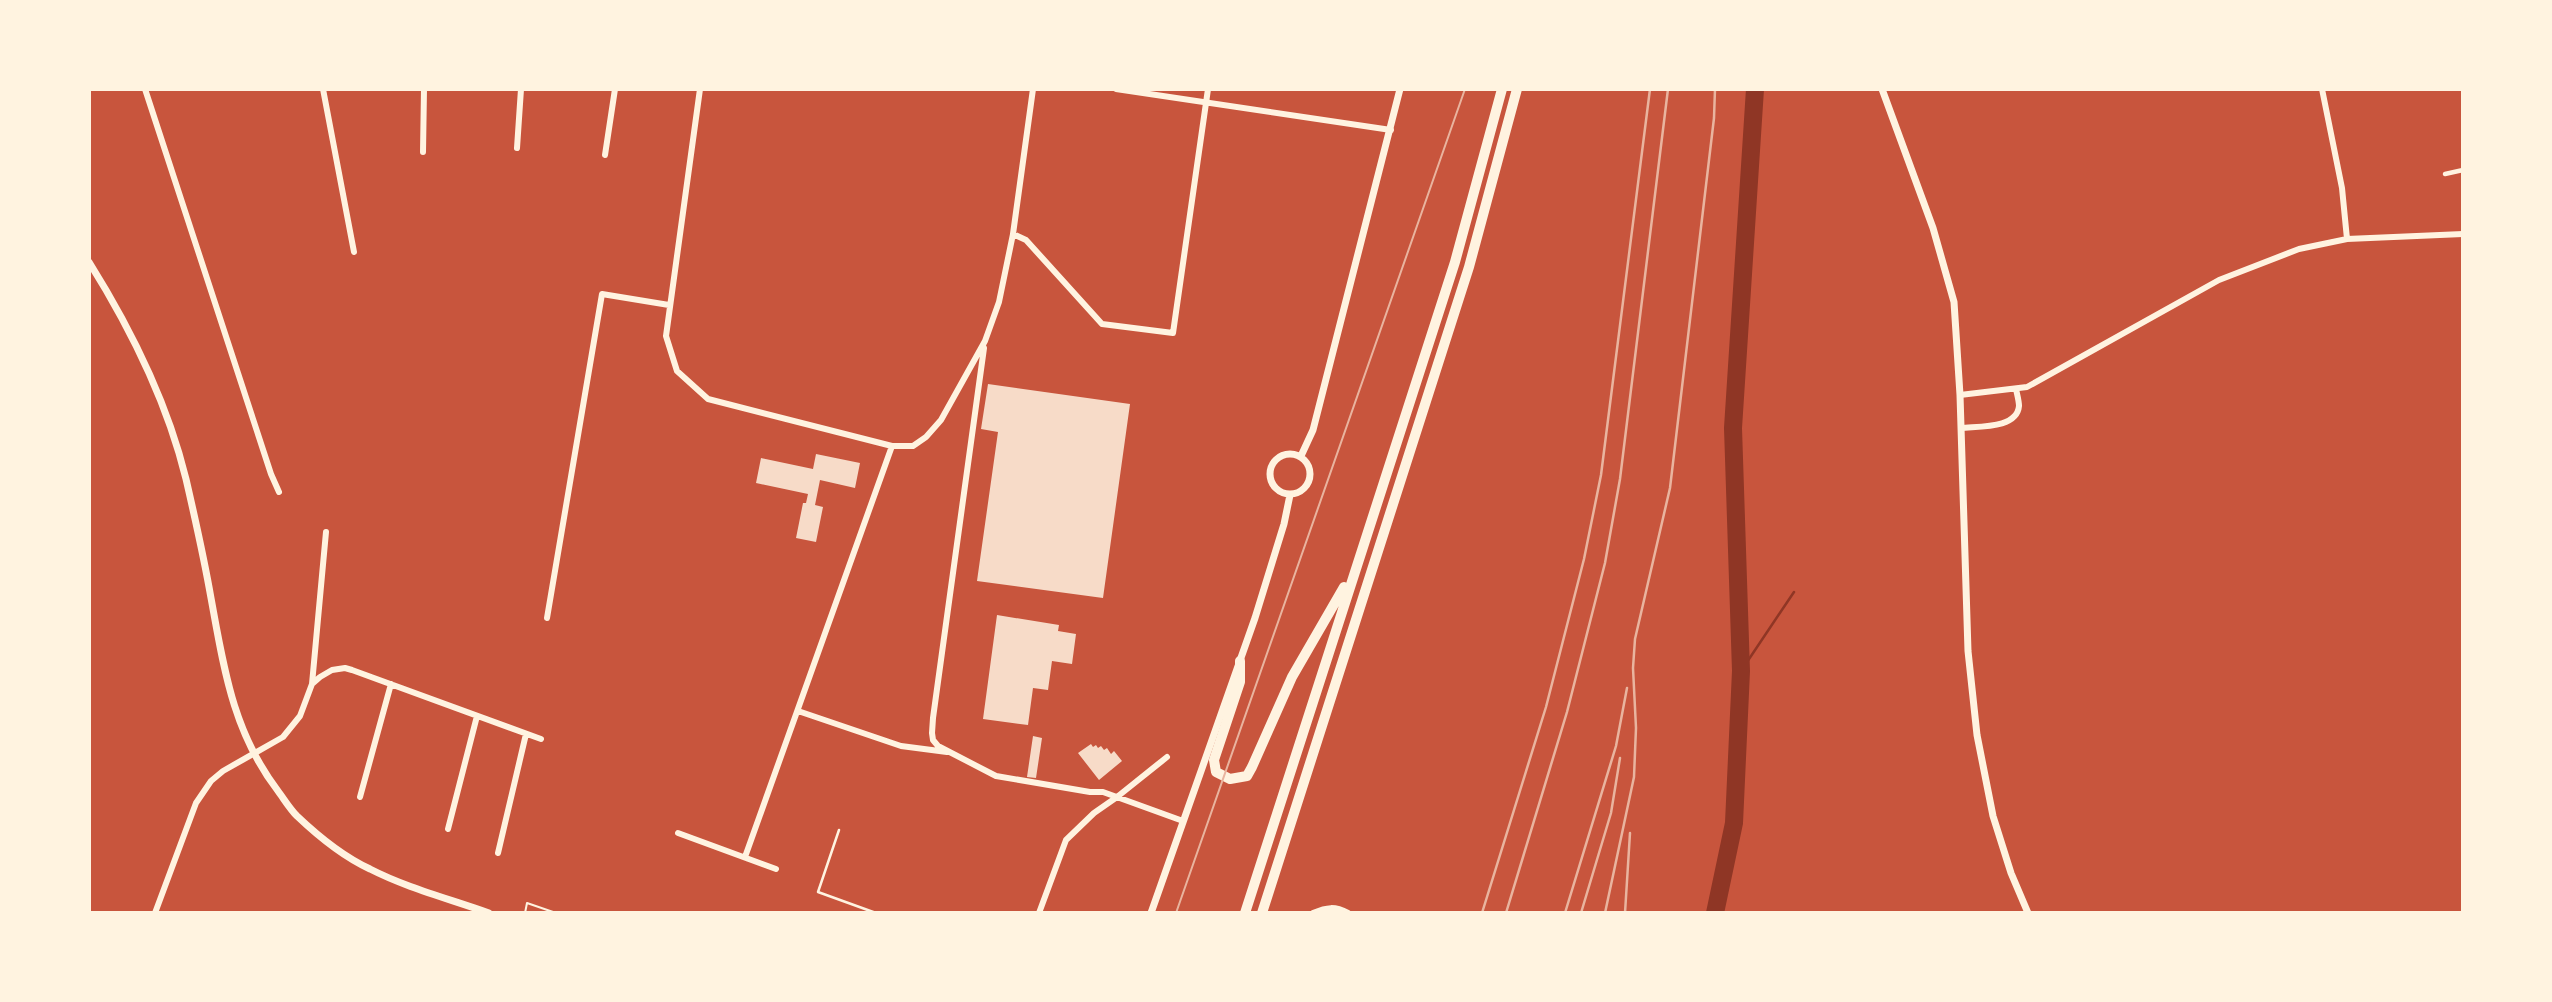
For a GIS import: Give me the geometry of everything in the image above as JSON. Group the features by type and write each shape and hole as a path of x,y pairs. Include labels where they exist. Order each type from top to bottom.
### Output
{"highway":[{"path":"1245,913 1356,562 1455,262 1502,89"},
{"path":"1262,913 1469,267 1517,89"},
{"path":"1240,661 1240,682 1214,760 1216,772 1230,779 1247,776 1292,677 1356,562"}],"street":[{"path":"145,89 279,492"},
{"path":"323,89 354,252"},
{"path":"423,152 424,89"},
{"path":"517,148 521,89"},
{"path":"605,155 615,89"},
{"path":"700,89 666,336 677,371 708,399 892,446 913,446 926,437 941,420 985,341 999,302 1013,234 1033,89"},
{"path":"1116,89 1391,130"},
{"path":"1013,234 1026,240 1102,324 1173,333 1208,89"},
{"path":"1301,456 1313,430 1400,89"},
{"path":"1882,89 1933,228 1948,280 1957,327 1968,651 1977,735 1993,817 2011,873 2028,913"},
{"path":"2322,89 2340,177 2347,239"},
{"path":"2445,174 2463,170"},
{"path":"1960,395 2027,387 2219,280 2299,249 2347,239 2463,234"},
{"path":"89,262 117,307 158,391 186,477 222,661 236,715 253,754 295,814 323,838 368,868 489,913"},
{"path":"547,618 602,294 669,305"},
{"path":"985,341 943,634 933,740 938,746 996,776 1102,792 1183,821"},
{"path":"1961,428 2001,424 2012,419 2019,407 2016,389"},
{"path":"746,857 892,446"},
{"path":"1289,453 1301,456 1310,467 1310,480 1303,491 1290,495 1274,487 1270,470 1276,458 1289,453"},
{"path":"1151,913 1240,661 1280,536 1290,495"},
{"path":"155,913 196,803 212,781 223,771 283,737 300,716 312,684 326,532"},
{"path":"312,684 332,670 345,668 541,739"},
{"path":"359,797 391,684"},
{"path":"798,711 901,746 952,753"},
{"path":"448,829 477,716"},
{"path":"498,853 526,734"},
{"path":"1039,913 1066,840 1094,813 1167,757"},
{"path":"678,833 776,869"},
{"path":"1313,913 1326,908 1339,908 1348,913"}],"lane":[{"path":"839,830 818,892 876,913"}],"path":[{"path":"525,913 527,903 556,913"}],"building":[{"path":"988,384 1130,404 1103,598 977,581 998,432 981,429"},
{"path":"816,454 860,463 855,488 820,480 815,505 823,507 816,542 796,538 803,503 806,503 808,494 756,483 761,458 813,469"},
{"path":"997,615 1059,625 1058,631 1076,634 1072,664 1052,661 1048,690 1033,688 1028,725 983,719"},
{"path":"1033,736 1042,738 1036,778 1027,777"},
{"path":"1091,744 1098,748 1101,746 1104,750 1107,748 1111,754 1114,751 1122,761 1099,780 1078,753"}],"waterway":[{"path":"1715,913 1734,823 1741,671 1733,428 1755,89"},
{"path":"1741,671 1794,592"}],"tram line":[{"path":"1176,913 1465,89"}],"railway":[{"path":"1482,913 1546,707 1584,559 1601,475 1650,89"},
{"path":"1506,913 1567,712 1605,563 1620,479 1668,89"},
{"path":"1605,913 1634,777 1635,639 1670,488 1714,118 1715,89"},
{"path":"1565,913 1616,746 1627,688"},
{"path":"1581,913 1611,813 1620,758"},
{"path":"1625,913 1630,833"}]}
